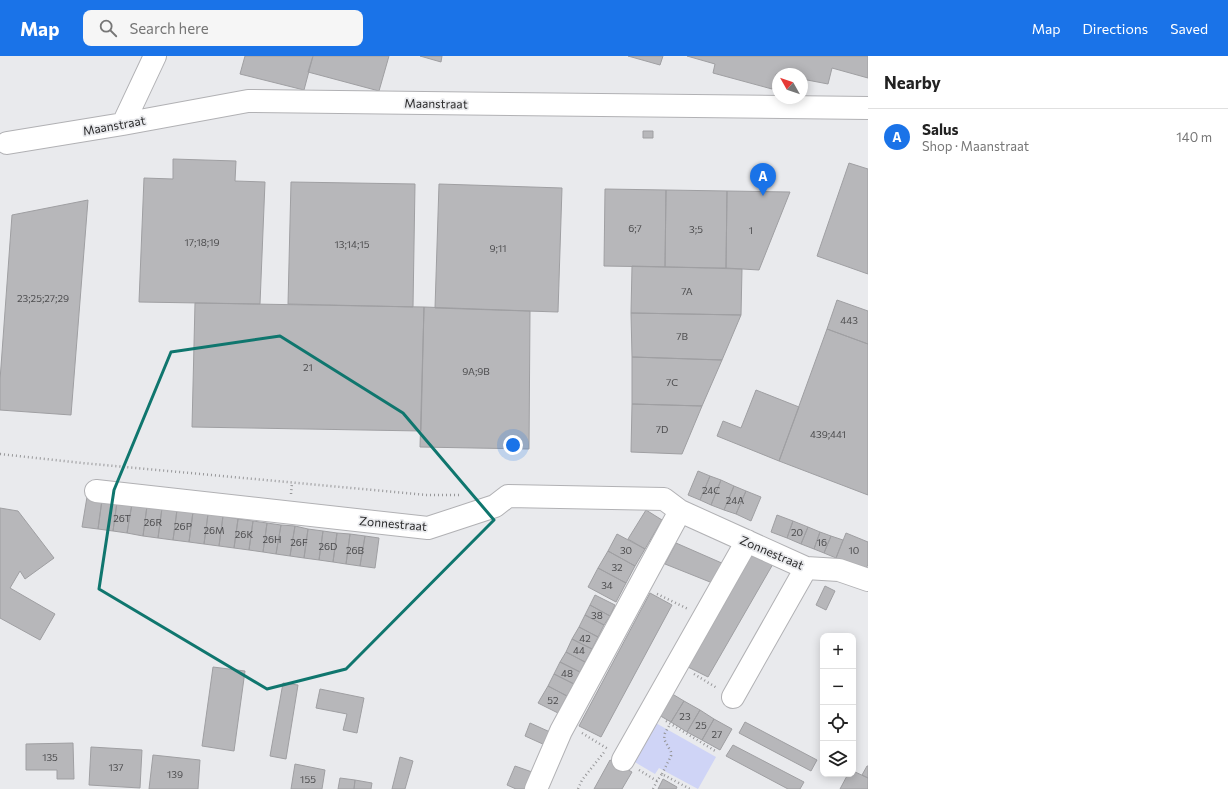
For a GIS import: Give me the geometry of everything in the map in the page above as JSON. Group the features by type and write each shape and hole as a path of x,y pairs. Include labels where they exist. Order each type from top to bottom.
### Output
{"street":[{"path":"123,124 155,56"},
{"name":"Maanstraat","path":"7,143 248,101 868,108"},
{"name":"Zonnestraat","path":"96,490 428,528 495,506 508,496 664,499 680,511 806,568 839,570 868,580"},
{"path":"536,789 562,731 680,511"},
{"path":"615,754 650,712 747,542"},
{"path":"733,697 806,568"}],"path":[{"path":"0,454 411,494 465,495"},
{"path":"640,586 704,617"},
{"path":"678,664 733,697"},
{"path":"650,712 717,752"},
{"path":"662,774 671,756 671,752 664,739 665,733 670,724"},
{"path":"578,789 582,780 615,754"},
{"path":"653,789 657,781"}],"highlighted area":[{"path":"280,336 403,413 494,520 346,669 267,689 99,589 114,490 171,352"}],"shaded area":[{"path":"654,722 716,757 698,789 659,768 655,774 633,761"}],"building":[{"path":"245,56 313,56 304,90 240,74"},
{"path":"313,56 389,56 379,91 308,72"},
{"path":"420,56 442,56 441,62"},
{"path":"628,56 663,56 660,65"},
{"path":"687,56 868,56 868,78 832,68 828,84 808,80 808,68 772,68 772,89 713,73 715,64"},
{"path":"643,131 653,131 653,138 643,138"},
{"path":"173,159 236,161 235,181 265,182 260,304 139,302 144,178 173,179"},
{"path":"849,163 868,169 868,274 817,256"},
{"path":"291,182 415,184 413,307 288,304"},
{"path":"439,184 562,188 558,312 435,308"},
{"path":"605,189 666,190 665,267 604,266"},
{"path":"666,190 727,191 726,268 665,267"},
{"path":"727,191 790,192 759,270 726,268"},
{"path":"88,200 71,415 0,410 0,380 12,215"},
{"path":"632,266 742,269 741,315 631,313"},
{"path":"837,300 868,311 868,344 827,329"},
{"path":"195,303 424,307 421,431 192,427"},
{"path":"424,307 530,311 529,449 420,447"},
{"path":"631,313 741,315 722,360 632,357"},
{"path":"827,329 868,344 868,495 779,461"},
{"path":"632,357 722,360 702,406 632,404"},
{"path":"756,390 799,407 779,461 717,436 723,421 741,428"},
{"path":"632,404 702,406 682,454 631,452"},
{"path":"698,471 710,476 700,500 688,495"},
{"path":"710,476 721,480 711,505 700,500"},
{"path":"721,480 734,486 724,510 711,505"},
{"path":"734,486 746,491 736,514 724,510"},
{"path":"746,491 761,497 751,521 736,514"},
{"path":"87,497 102,500 98,529 82,527"},
{"path":"102,500 117,502 113,531 98,529"},
{"path":"117,502 132,504 127,533 113,531"},
{"path":"132,504 147,506 143,536 127,533"},
{"path":"147,506 162,508 158,538 143,536"},
{"path":"0,508 18,511 54,558 25,579 20,571 10,588 55,614 40,640 0,618"},
{"path":"162,508 177,510 173,540 158,538"},
{"path":"177,510 193,512 189,542 173,540"},
{"path":"646,510 662,520 645,549 628,539"},
{"path":"193,512 208,514 204,544 189,542"},
{"path":"208,514 223,516 219,546 204,544"},
{"path":"777,515 793,521 787,538 771,532"},
{"path":"223,516 238,519 234,548 219,546"},
{"path":"238,519 253,521 249,550 234,548"},
{"path":"253,521 267,523 263,552 249,550"},
{"path":"793,521 808,527 801,544 787,538"},
{"path":"267,523 281,525 276,554 263,552"},
{"path":"281,525 295,526 290,556 276,554"},
{"path":"295,526 308,529 304,558 290,556"},
{"path":"808,527 820,532 814,549 801,544"},
{"path":"308,529 323,531 319,560 304,558"},
{"path":"323,531 337,533 333,562 319,560"},
{"path":"820,532 831,536 824,553 814,549"},
{"path":"337,533 350,534 346,564 333,562"},
{"path":"846,533 868,542 868,564 866,569 836,558"},
{"path":"350,534 365,536 360,566 346,564"},
{"path":"617,534 645,549 635,566 608,551"},
{"path":"365,536 379,538 375,568 360,566"},
{"path":"831,536 843,540 836,558 824,553"},
{"path":"676,543 724,564 715,584 665,564"},
{"path":"608,551 635,566 626,583 598,568"},
{"path":"750,555 773,564 708,677 686,666"},
{"path":"598,568 626,583 616,602 588,587"},
{"path":"825,586 835,591 826,610 816,605"},
{"path":"650,593 672,605 601,737 579,726"},
{"path":"595,595 615,605 610,616 590,605"},
{"path":"590,605 610,616 604,625 585,615"},
{"path":"585,615 604,625 598,637 579,627"},
{"path":"579,627 598,637 592,649 572,639"},
{"path":"572,639 592,649 585,662 566,652"},
{"path":"566,652 585,662 580,672 560,662"},
{"path":"560,662 580,672 574,684 554,674"},
{"path":"213,667 245,671 234,751 202,746"},
{"path":"554,674 574,684 567,696 548,686"},
{"path":"283,683 298,685 286,759 270,756"},
{"path":"548,686 567,696 558,713 538,703"},
{"path":"320,689 364,698 357,733 343,730 347,714 316,708"},
{"path":"669,692 684,701 671,722 657,714"},
{"path":"684,701 700,710 687,732 671,722"},
{"path":"700,710 714,719 702,740 687,732"},
{"path":"714,719 732,729 720,750 702,740"},
{"path":"745,722 817,760 811,771 739,733"},
{"path":"530,723 550,732 545,745 525,736"},
{"path":"73,743 74,779 57,779 57,770 26,770 26,744"},
{"path":"733,745 804,782 800,789 788,789 726,756"},
{"path":"91,747 142,750 140,788 89,785"},
{"path":"153,755 200,760 198,789 149,789"},
{"path":"400,757 413,761 405,789 392,789"},
{"path":"610,760 632,772 622,789 594,789"},
{"path":"295,764 325,770 322,789 291,789"},
{"path":"515,766 532,772 525,789 516,789 507,785"},
{"path":"868,766 868,778 862,775"},
{"path":"856,772 868,778 868,789 840,789 846,777 856,777"},
{"path":"340,778 355,780 354,789 338,789"},
{"path":"663,779 677,787 676,789 658,789"},
{"path":"355,780 372,783 371,789 354,789"}],"place":[{"name":"Salus","path":"763,196"}]}
